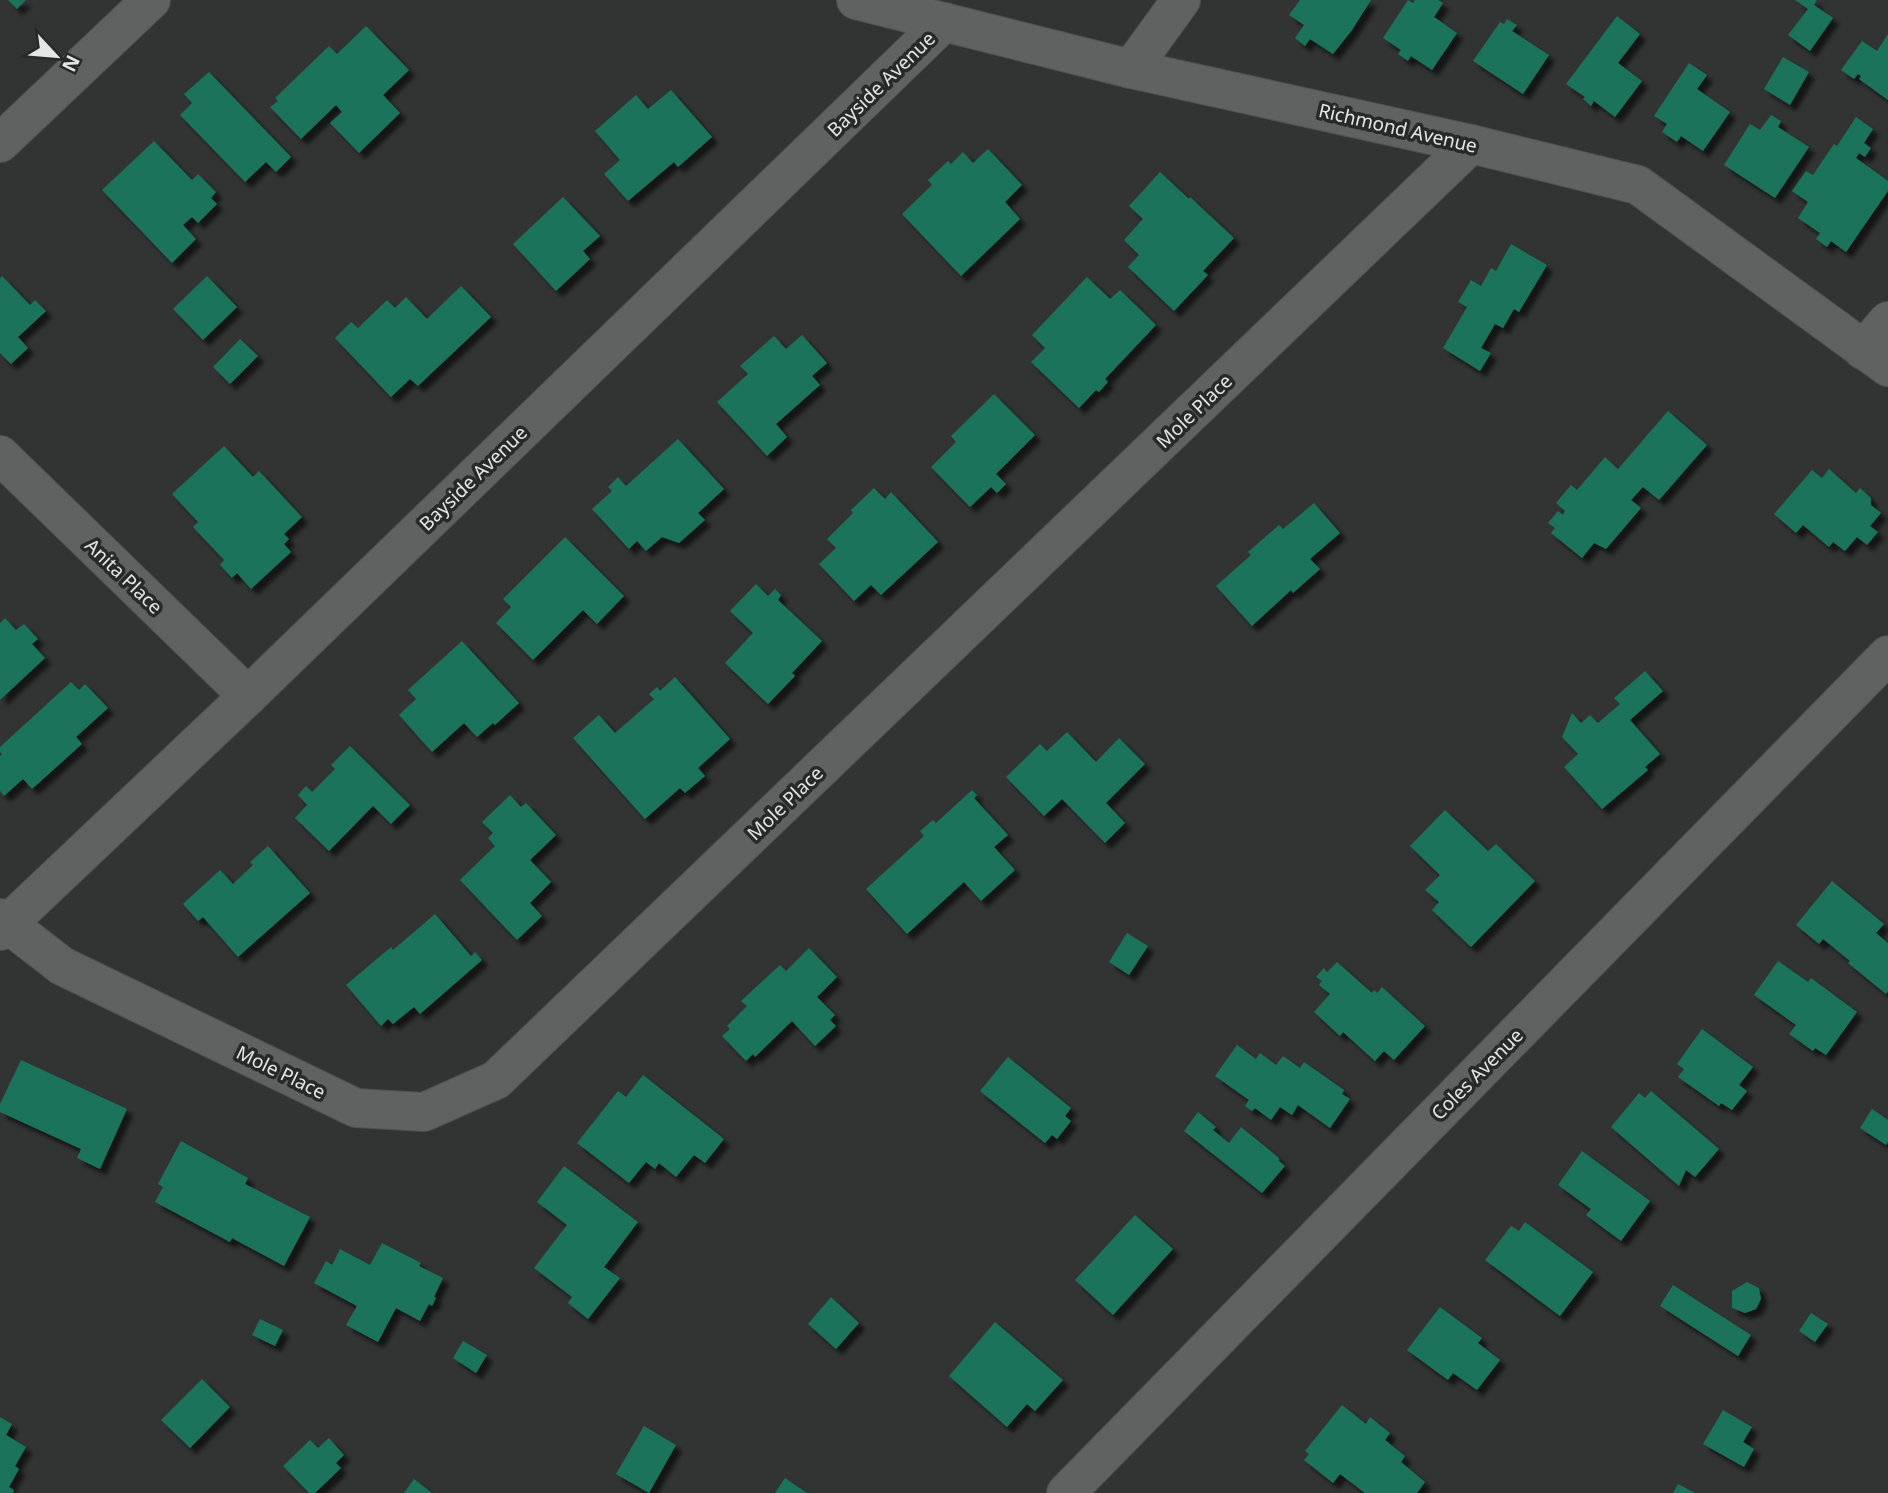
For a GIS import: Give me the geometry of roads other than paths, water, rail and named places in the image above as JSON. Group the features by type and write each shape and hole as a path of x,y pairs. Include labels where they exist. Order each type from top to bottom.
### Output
{"street":[{"path":"0,143 151,0"},
{"name":"Richmond Avenue","path":"856,0 1131,69 1471,144 1638,185 1876,359"},
{"path":"1131,69 1181,0"},
{"name":"Bayside Avenue","path":"2,925 248,696 944,22"},
{"name":"Mole Place","path":"2,925 62,966 356,1108 424,1112 496,1080 1471,144"},
{"path":"1876,359 1888,321"},
{"name":"Anita Place","path":"0,455 248,696"},
{"name":"Coles Avenue","path":"1066,1493 1888,655"}]}
